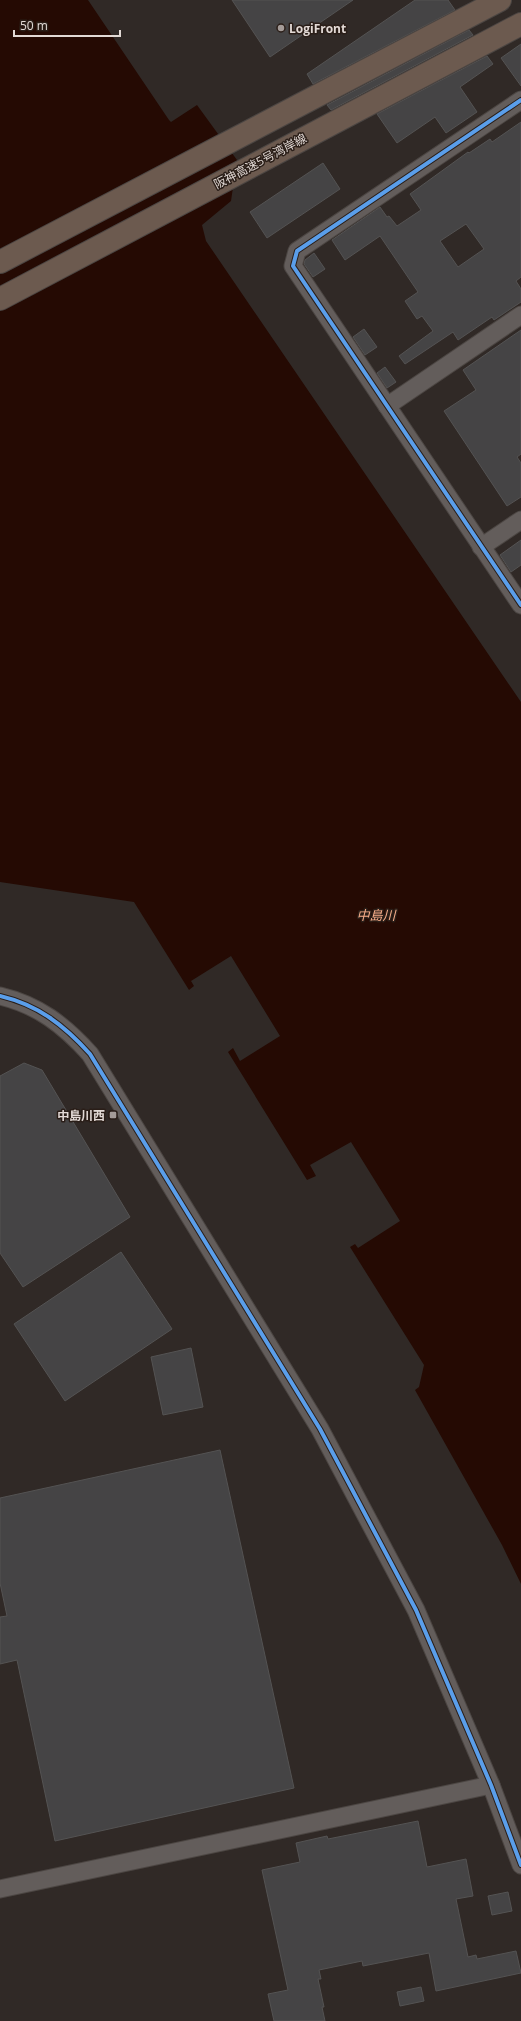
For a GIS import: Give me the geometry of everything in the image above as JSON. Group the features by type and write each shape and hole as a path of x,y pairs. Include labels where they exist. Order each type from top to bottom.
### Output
{"highway":[{"path":"0,262 500,0"},
{"name":"阪神高速5号湾岸線","path":"0,299 521,24"}],"street":[{"path":"521,100 297,251 293,266 521,604"},
{"path":"387,406 521,315"},
{"path":"482,547 521,520"},
{"path":"0,996 24,1002 38,1009 76,1037 90,1054 320,1429 416,1610 491,1785 521,1865"},
{"path":"0,1889 491,1785"}],"water":[{"name":"中島川","path":"0,0 88,0 171,122 197,105 237,160 231,201 202,225 206,241 521,702 521,1584 502,1545 415,1390 419,1387 424,1365 350,1247 355,1244 358,1248 400,1221 351,1142 310,1165 316,1176 307,1180 228,1052 233,1048 240,1061 280,1036 231,956 191,981 194,986 189,990 134,902 0,882"}],"building":[{"name":"LogiFront","path":"232,0 353,0 270,57"},
{"path":"415,0 448,0 455,10 313,84 307,74"},
{"path":"469,30 473,35 331,110 327,105"},
{"path":"521,44 521,86 501,58"},
{"path":"487,56 493,64 460,87 477,112 446,133 435,117 397,143 377,114"},
{"path":"521,122 521,277 516,281 521,289 521,302 494,320 492,317 458,340 453,332 405,364 399,356 433,331 422,316 417,319 405,301 418,292 380,236 345,260 332,240 380,207 387,217 389,216 397,226 421,210 410,194 468,152 469,153 490,139 492,142","holes":["466,224 484,249 458,267 440,241"]},
{"path":"323,163 340,189 267,238 250,212"},
{"path":"314,253 325,269 313,277 304,264 305,260"},
{"path":"364,329 377,347 365,355 353,337"},
{"path":"521,330 521,454 517,457 521,463 521,497 507,506 444,411 476,390 463,370"},
{"path":"385,367 396,382 387,388 377,373"},
{"path":"521,540 521,565 511,572 500,555"},
{"path":"24,1063 42,1070 130,1217 23,1287 0,1253 0,1076"},
{"path":"121,1252 172,1329 65,1401 14,1324"},
{"path":"191,1348 203,1407 163,1415 151,1357"},
{"path":"220,1450 294,1788 55,1841 17,1660 0,1664 0,1617 7,1616 0,1583 0,1498"},
{"path":"418,1821 427,1867 466,1859 473,1896 456,1899 468,1957 476,1955 477,1959 516,1951 521,1973 436,1991 429,1953 363,1966 362,1961 319,1970 321,1979 318,1979 324,2007 322,2007 325,2021 274,2021 268,1994 288,1990 262,1870 300,1862 296,1843 327,1836 328,1839"},
{"path":"508,1892 512,1911 492,1915 488,1896"},
{"path":"421,1987 424,2001 400,2006 397,1992"}],"cycle path":[{"path":"521,100 297,251 293,266 521,605"},
{"path":"0,996 26,1005 50,1018 60,1025 90,1054 320,1429 416,1610 491,1785 521,1865"}],"place":[{"name":"LogiFront","path":"281,28"},
{"name":"中島川西","path":"113,1115"}]}
